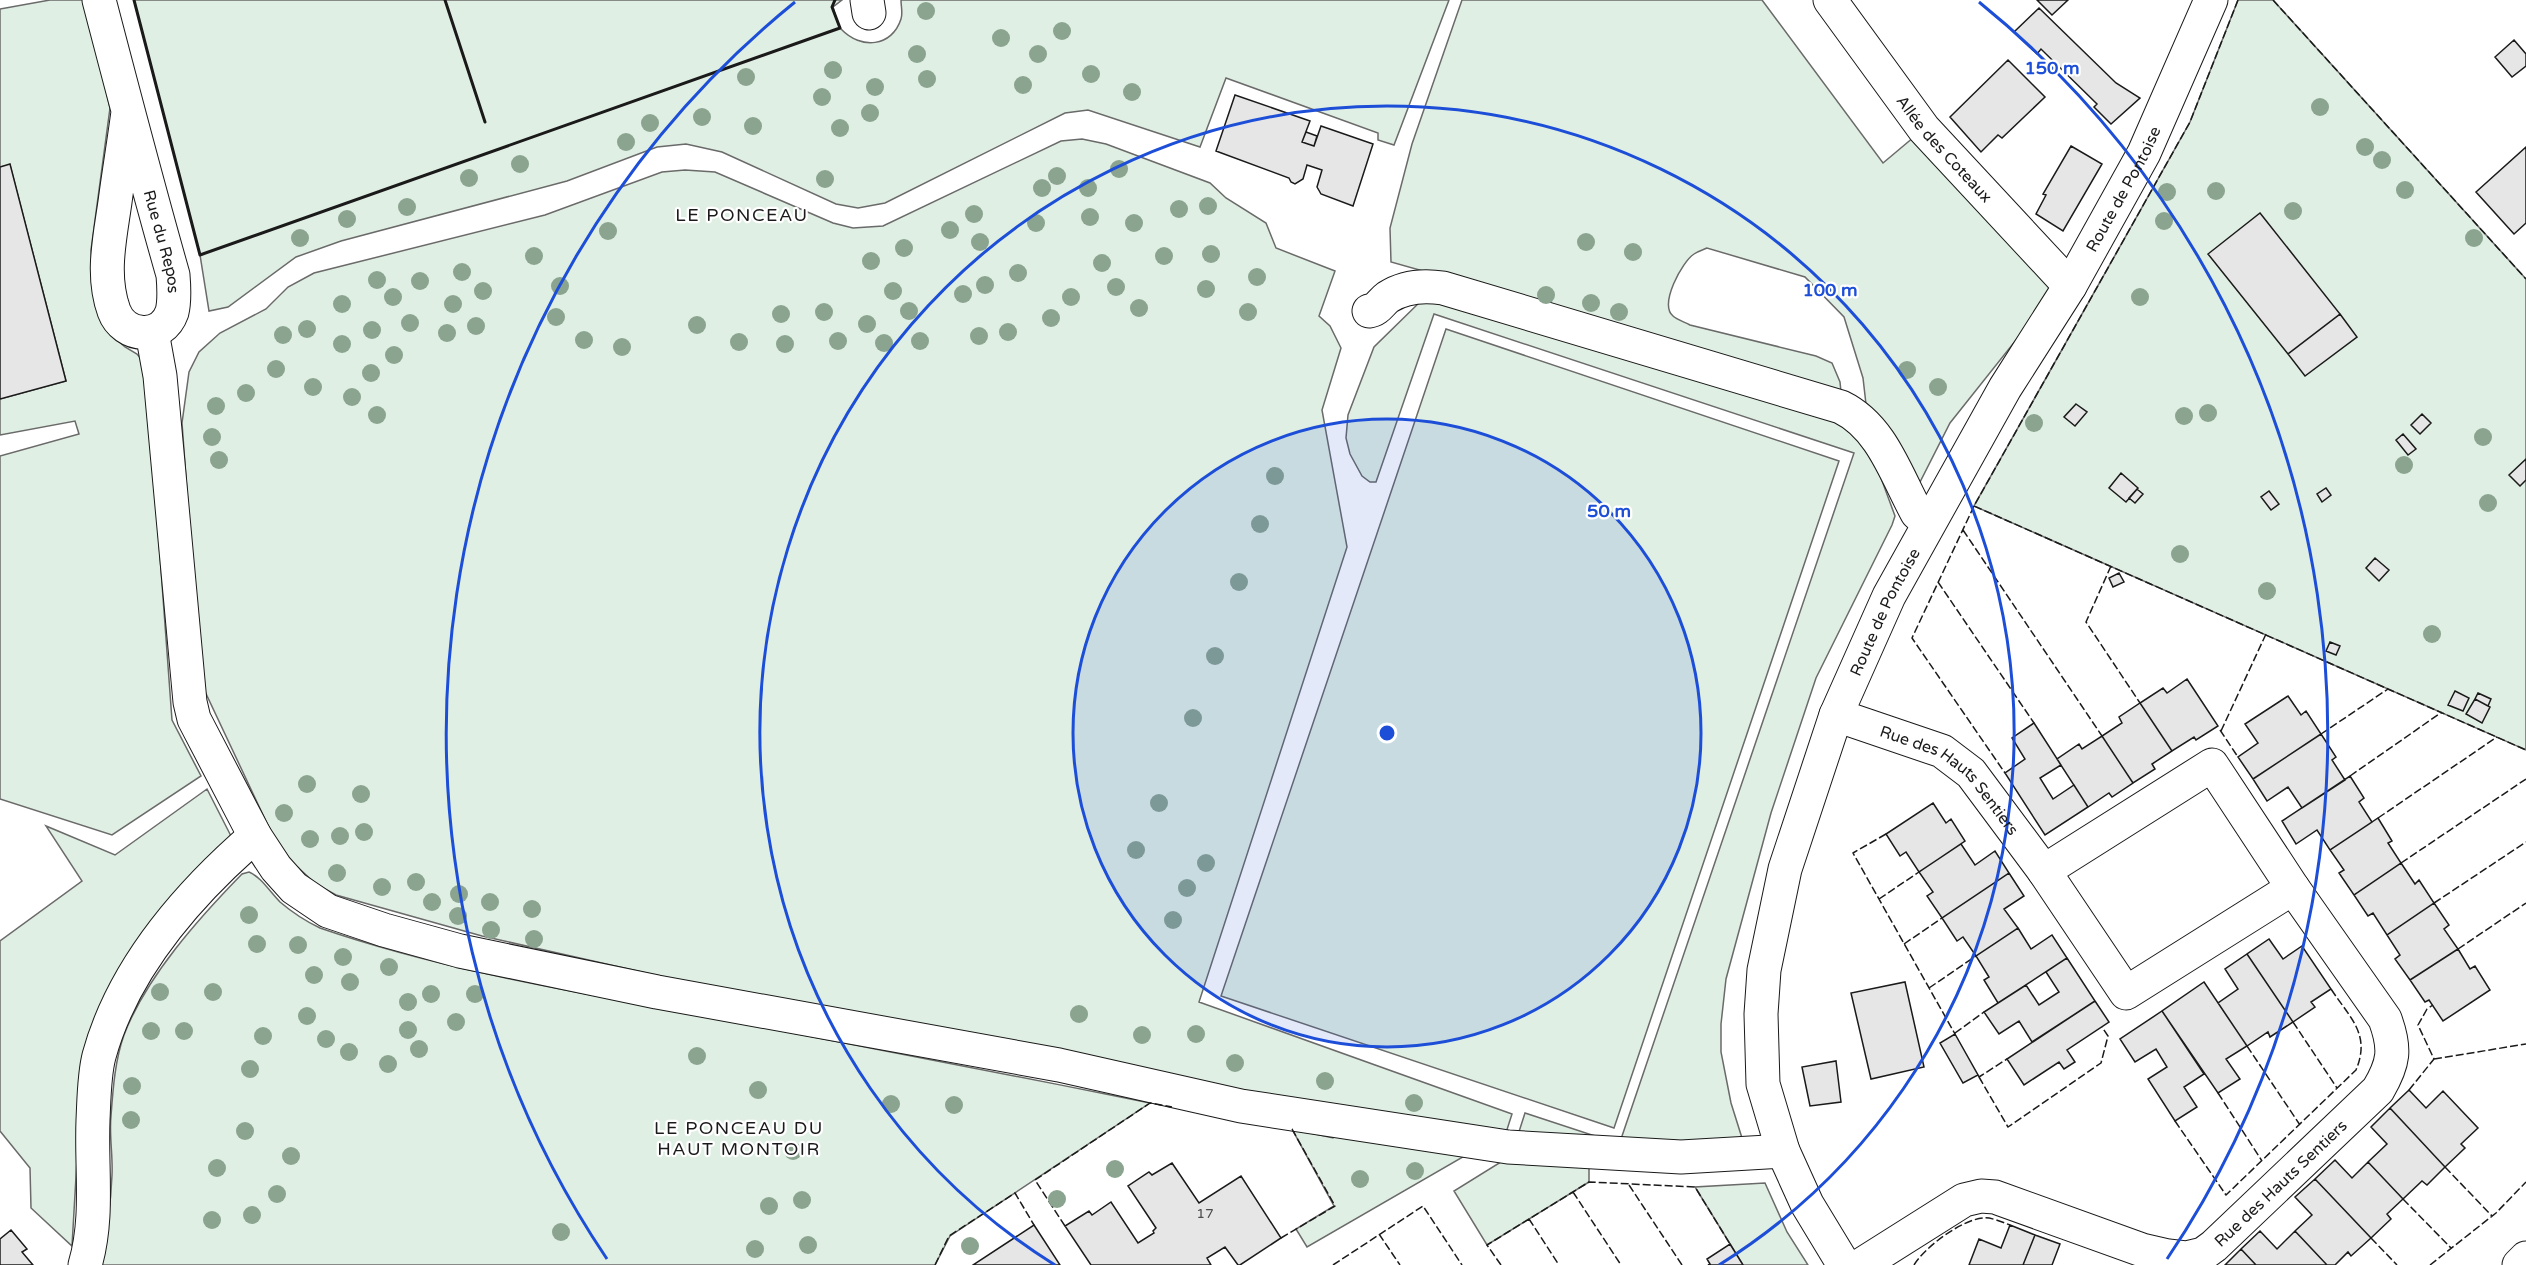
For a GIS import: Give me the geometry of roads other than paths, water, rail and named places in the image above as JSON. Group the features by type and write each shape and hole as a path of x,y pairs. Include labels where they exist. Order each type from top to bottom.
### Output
{"street":[{"name":"Rue du Repos","path":"99,0 173,275 175,295 172,313 159,330 152,332 138,332 127,328 120,321 114,312 107,282 107,260 128,112"},
{"name":"Allée des Coteaux","path":"1830,0 1924,129 2070,286"},
{"name":"Route de Pontoise","path":"1844,1265 1808,1204 1783,1151 1763,1084 1761,1014 1764,970 1785,869 1836,715 1884,605 2004,388 2070,286 2144,153 2211,0"},
{"path":"1369,311 1374,310 1387,297 1410,288 1422,285 1443,288 1841,407 1854,414 1875,435 1917,513 1928,523"},
{"path":"152,332 160,376 190,702 194,719 255,836 276,868 294,888 328,911 384,930 483,956 657,992 1059,1065 1241,1106 1508,1147 1681,1157 1783,1151"},
{"name":"Rue des Hauts Sentiers","path":"1836,715 1942,751 1971,773 2044,871 2126,993 2293,888"},
{"name":"Rue des Hauts Sentiers","path":"1861,1265 1964,1200 1982,1196 2005,1200 2142,1250 2186,1258 2204,1254 2378,1090 2388,1073 2392,1058 2392,1038 2385,1019 2293,888 2212,765 2044,871"},
{"path":"86,1265 92,1227 93,1120 98,1059 108,1026 126,990 165,930 195,894 255,836"}],"district":[{"name":"LE PONCEAU","path":"742,215"},
{"name":"LE PONCEAU DU HAUT MONTOIR","path":"739,1138"}]}
